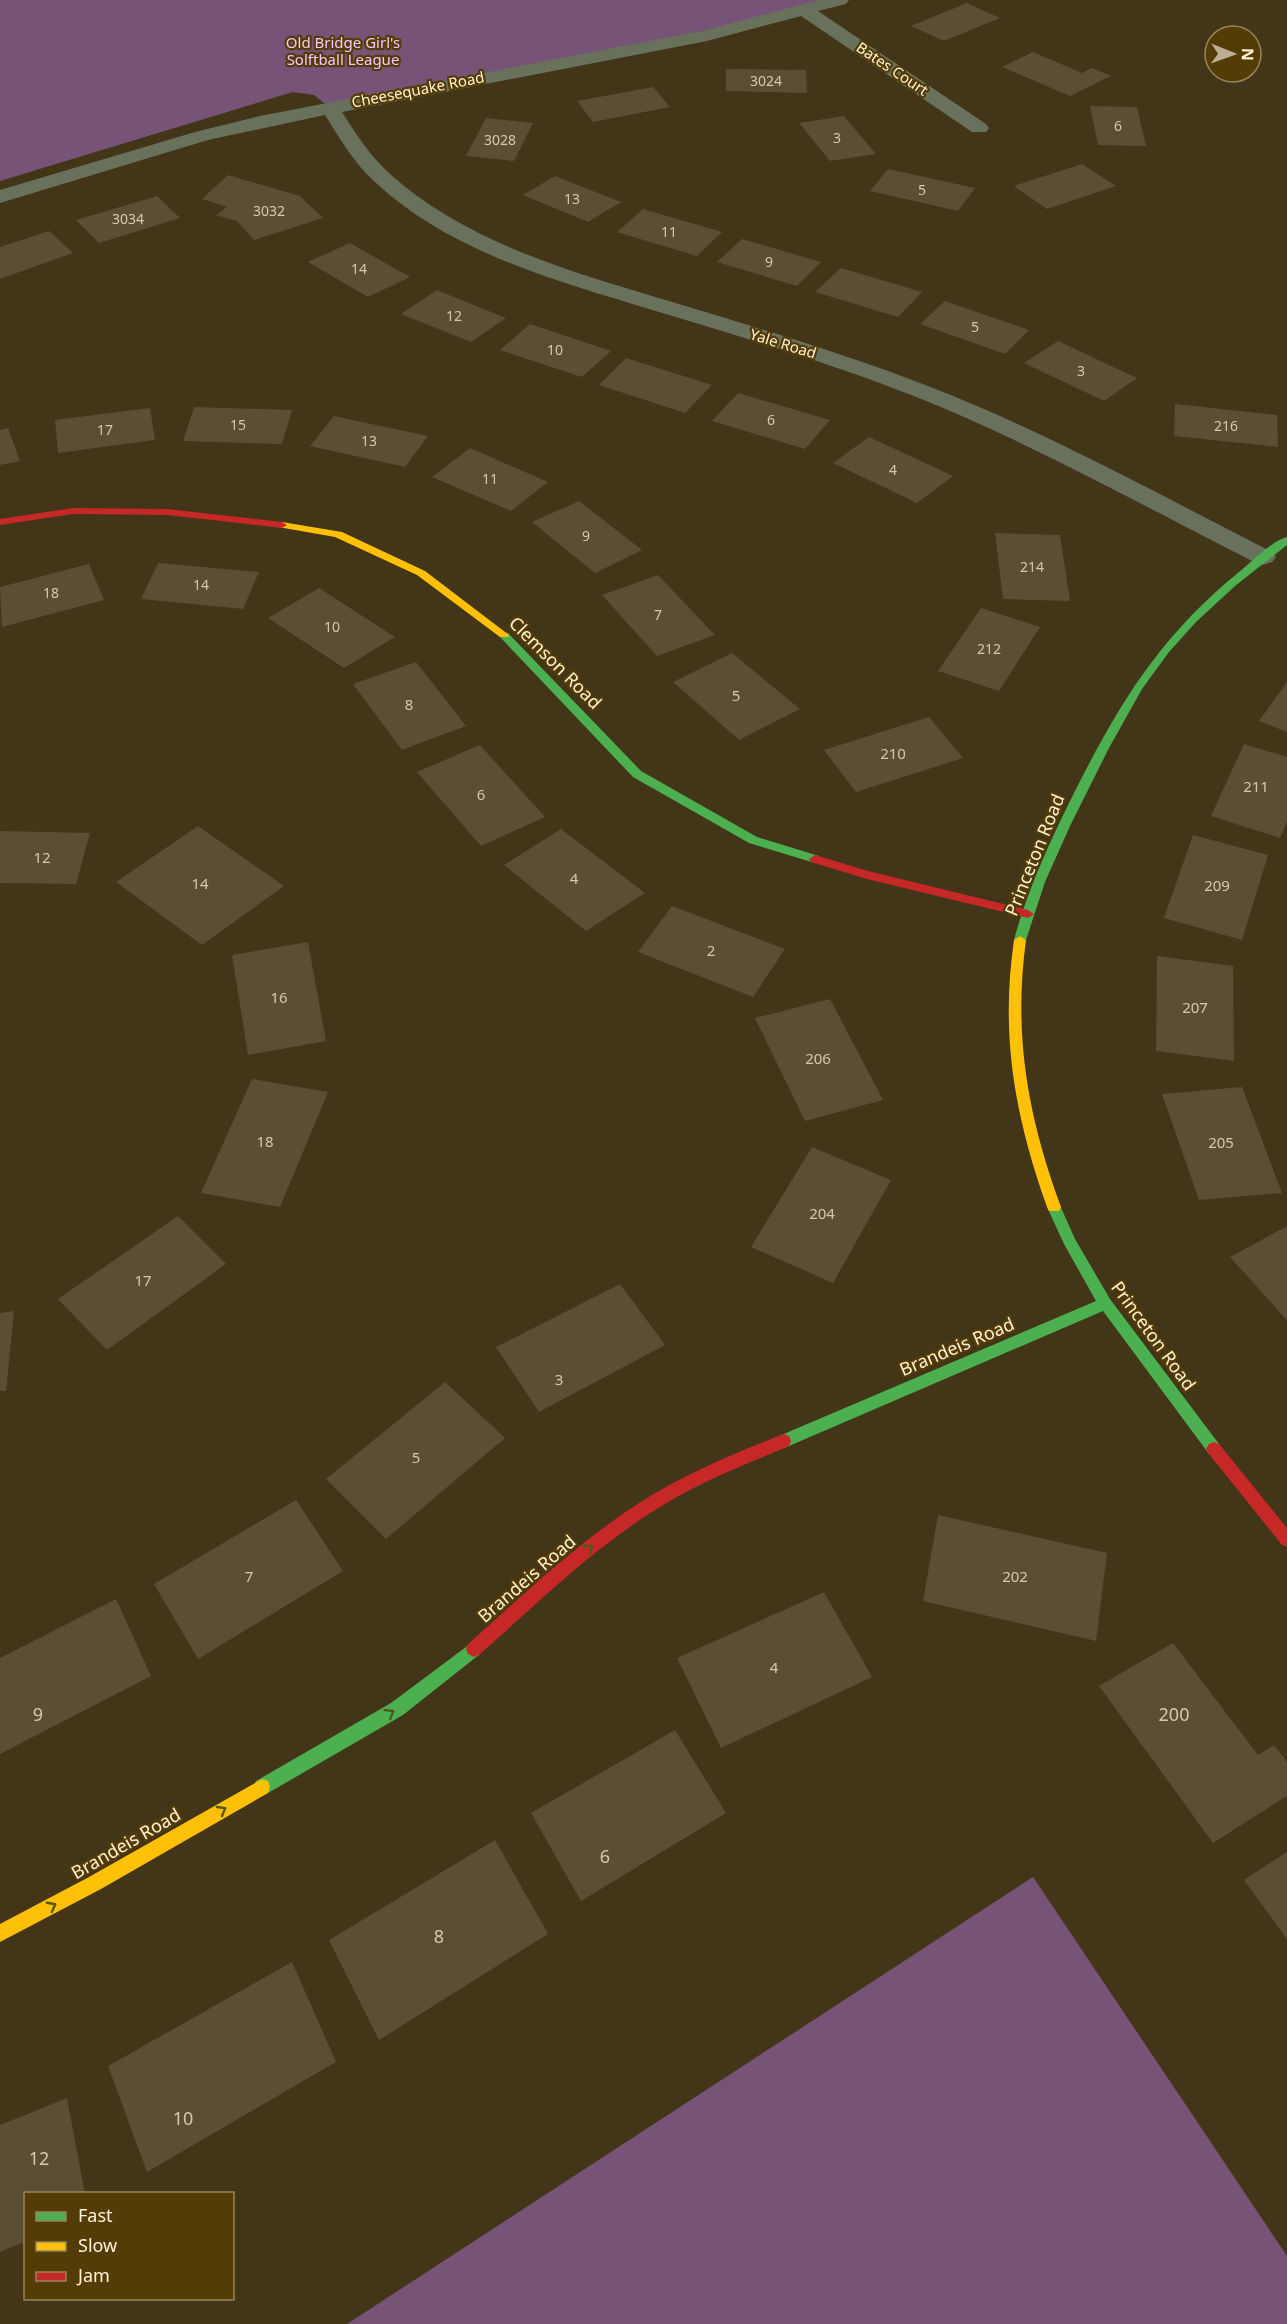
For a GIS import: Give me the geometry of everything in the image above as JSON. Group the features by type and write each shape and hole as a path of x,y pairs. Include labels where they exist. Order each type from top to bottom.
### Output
{"street":[{"name":"Cheesequake Road","path":"0,197 202,136 329,107 708,35 840,0"},
{"name":"Bates Court","path":"804,10 980,128"},
{"name":"Yale Road","path":"329,107 360,153 381,177 414,204 471,239 533,264 830,358 956,405 1009,428 1263,557"},
{"name":"Clemson Road","path":"0,522 73,511 167,512 259,521 338,534 421,573 512,640 637,774 753,840 867,875 1028,914"},
{"name":"Princeton Road","path":"1287,540 1233,580 1192,619 1152,667 1133,695 1075,803 1028,914 1013,988 1013,1031 1018,1074 1029,1129 1049,1192 1071,1248 1105,1304 1287,1540"},
{"name":"Brandeis Road","path":"0,1933 94,1883 397,1709 475,1648 553,1577 653,1503 709,1473 1105,1304"}],"green space":[{"name":"Old Bridge Girl's Solftball League","path":"0,0 840,0 804,10 329,107 314,95 293,92 0,181"},
{"path":"1033,1877 1287,2256 1287,2324 347,2324"}],"building":[{"path":"967,3 1000,18 944,41 911,26"},
{"path":"1033,52 1082,73 1092,68 1111,76 1070,96 1002,67"},
{"path":"726,69 806,70 807,93 726,91"},
{"path":"653,87 670,107 593,122 577,101"},
{"path":"1090,106 1137,107 1146,146 1098,145"},
{"path":"844,116 876,154 830,161 799,123"},
{"path":"486,118 533,123 514,161 466,156"},
{"path":"1082,164 1116,186 1047,209 1014,186"},
{"path":"888,169 975,188 958,211 870,191"},
{"path":"228,175 300,196 323,218 254,240 237,221 216,215 227,207 202,199"},
{"path":"555,176 621,202 588,222 523,195"},
{"path":"157,196 180,218 99,243 76,220"},
{"path":"643,209 722,232 697,256 617,232"},
{"path":"49,231 73,253 0,279 0,247"},
{"path":"742,239 821,262 797,286 717,262"},
{"path":"350,243 410,277 368,297 308,262"},
{"path":"841,268 922,292 898,317 815,292"},
{"path":"437,290 506,318 471,342 401,314"},
{"path":"945,301 1029,330 1005,354 920,324"},
{"path":"530,324 611,351 582,377 500,350"},
{"path":"1058,341 1137,378 1104,401 1024,363"},
{"path":"626,358 712,385 685,413 599,385"},
{"path":"738,393 830,420 805,449 712,421"},
{"path":"1175,404 1277,415 1278,447 1174,436"},
{"path":"194,407 292,410 282,444 183,441"},
{"path":"150,408 155,440 58,453 55,420"},
{"path":"334,416 428,436 405,467 310,446"},
{"path":"8,428 20,461 0,465 0,430"},
{"path":"869,437 953,476 917,503 833,463"},
{"path":"470,448 548,482 511,511 432,477"},
{"path":"579,501 642,550 595,573 532,522"},
{"path":"995,533 1060,535 1070,601 1003,599"},
{"path":"158,563 259,572 243,609 141,599"},
{"path":"89,564 104,600 2,627 0,587"},
{"path":"658,575 715,635 657,656 602,595"},
{"path":"319,588 395,637 344,668 268,618"},
{"path":"981,608 1040,627 999,691 938,671"},
{"path":"732,653 800,709 739,740 673,682"},
{"path":"416,662 466,726 402,750 353,684"},
{"path":"1287,682 1287,732 1259,721"},
{"path":"929,717 963,758 856,792 824,750"},
{"path":"1244,744 1287,757 1287,822 1280,838 1211,816"},
{"path":"480,745 545,817 481,846 417,772"},
{"path":"198,826 284,886 202,945 116,882"},
{"path":"561,829 645,893 586,931 504,865"},
{"path":"0,831 90,833 76,884 0,883"},
{"path":"1193,835 1268,855 1242,940 1164,918"},
{"path":"672,906 785,949 753,997 638,952"},
{"path":"308,942 326,1041 248,1055 232,955"},
{"path":"1157,956 1233,966 1234,1061 1156,1051"},
{"path":"830,999 883,1100 805,1121 755,1018"},
{"path":"252,1079 328,1092 280,1207 201,1193"},
{"path":"1242,1087 1282,1193 1199,1200 1162,1094"},
{"path":"812,1147 891,1180 833,1283 751,1247"},
{"path":"178,1216 226,1264 107,1350 58,1299"},
{"path":"1287,1226 1287,1320 1230,1257"},
{"path":"620,1284 665,1345 539,1412 496,1347"},
{"path":"14,1311 6,1391 0,1391 0,1313"},
{"path":"445,1382 505,1438 386,1539 326,1479"},
{"path":"296,1500 343,1571 198,1659 154,1584"},
{"path":"938,1515 1107,1553 1096,1641 923,1601"},
{"path":"824,1592 872,1677 721,1748 677,1658"},
{"path":"116,1599 151,1676 0,1754 0,1658"},
{"path":"1173,1643 1258,1755 1274,1745 1287,1762 1287,1796 1213,1843 1099,1686"},
{"path":"675,1730 726,1813 581,1901 531,1813"},
{"path":"495,1840 548,1934 379,2040 329,1940"},
{"path":"1287,1852 1287,1939 1244,1880"},
{"path":"292,1962 336,2062 147,2172 108,2066"},
{"path":"67,2098 85,2192 24,2192 24,2242 0,2252 0,2125"}],"traffic: fast":[{"path":"1020,940 1025,920 1055,844 1103,748 1138,687 1165,650 1192,619 1232,583 1287,540"},
{"path":"504,635 637,774 753,840 815,859"},
{"path":"1054,1207 1069,1240 1105,1303 1214,1449"},
{"path":"784,1441 1105,1304"},
{"path":"262,1787 397,1709 474,1649"}],"traffic: slow":[{"path":"282,525 338,534 421,573 504,635"},
{"path":"1020,940 1015,974 1014,1008 1018,1076 1032,1142 1054,1207"},
{"path":"0,1933 95,1883 262,1787"}],"traffic: jam":[{"path":"0,522 73,511 167,512 282,525"},
{"path":"815,859 867,875 1028,914"},
{"path":"474,1649 577,1558 643,1509 694,1480 784,1441"},
{"path":"1214,1449 1287,1540"}]}
